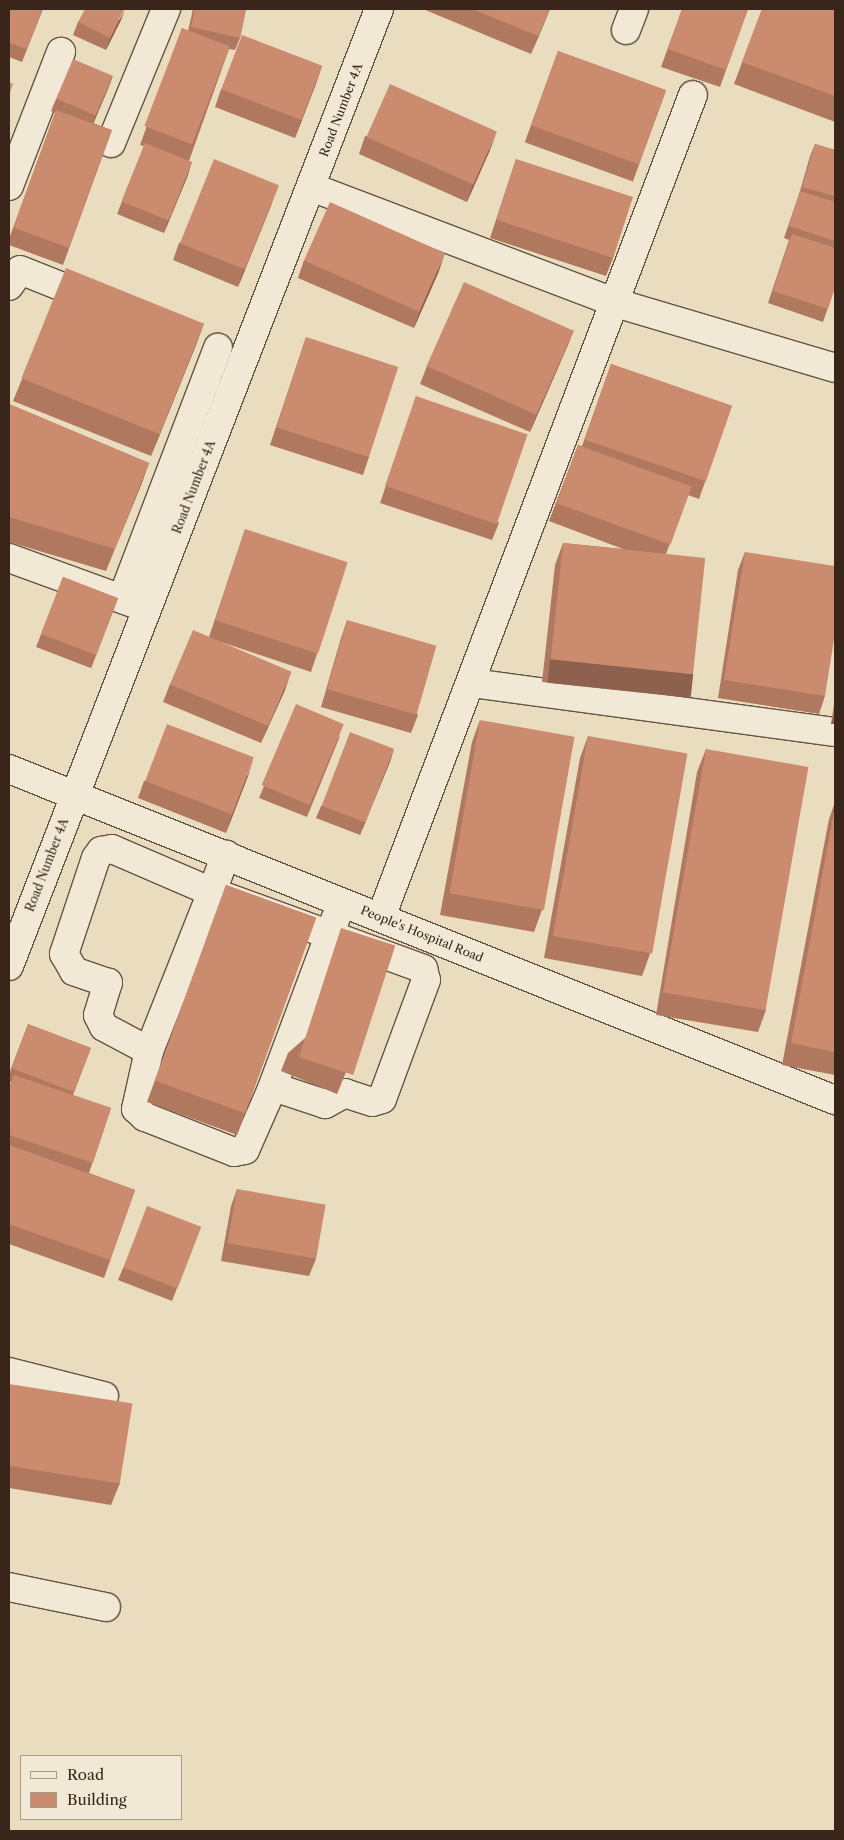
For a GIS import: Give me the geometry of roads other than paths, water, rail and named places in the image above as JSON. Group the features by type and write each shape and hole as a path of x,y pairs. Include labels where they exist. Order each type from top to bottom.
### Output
{"street":[{"path":"111,142 166,9"},
{"name":"Road Number 4A","path":"9,966 75,792 312,187 378,9"},
{"path":"9,186 61,52"},
{"path":"381,917 472,683 693,95"},
{"path":"312,187 616,303 835,368"},
{"path":"9,286 20,270 119,309"},
{"path":"191,338 244,359"},
{"path":"122,599 218,348"},
{"path":"142,466 194,487"},
{"path":"9,558 147,608"},
{"path":"472,683 835,732"},
{"name":"People's Hospital Road","path":"9,769 75,792 342,902 835,1100"},
{"path":"149,1051 104,1027 98,1015 108,983 74,971 64,954 96,858 112,849 212,892 330,935 426,974 382,1099 377,1102 345,1093 325,1104 280,1089 271,1091"},
{"path":"226,854 149,1051 136,1109 144,1117 234,1152 245,1150 271,1091 342,902"},
{"path":"9,1372 104,1396"},
{"path":"9,1587 106,1608"}]}
